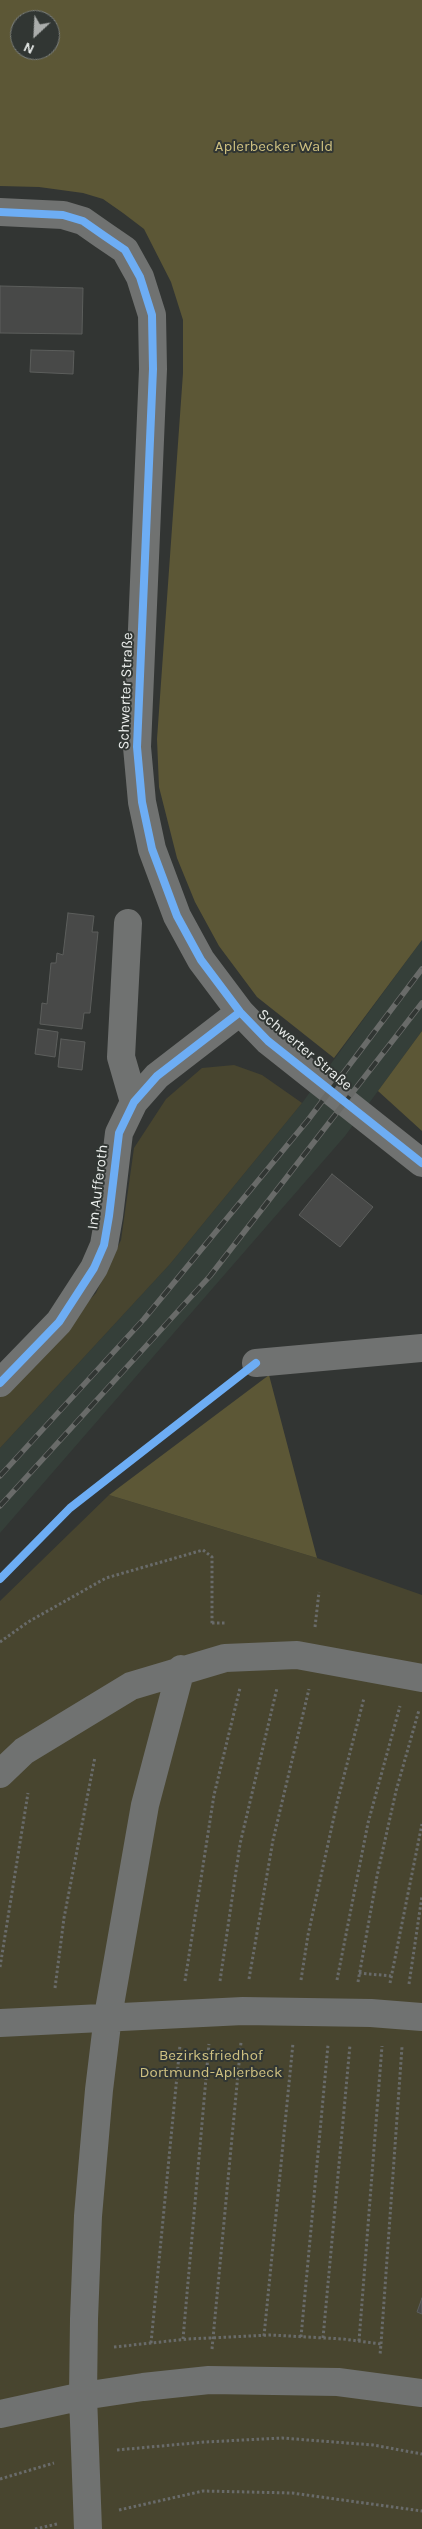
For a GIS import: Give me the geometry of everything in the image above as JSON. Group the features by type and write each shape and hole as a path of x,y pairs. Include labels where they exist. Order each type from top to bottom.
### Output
{"street":[{"name":"Schwerter Straße","path":"0,212 63,215 83,221 125,250 140,277 152,315 153,369 137,747 142,802 159,873 177,916 201,960 240,1012 268,1041 422,1163"},
{"path":"128,923 121,1058 134,1102"},
{"name":"Im Aufferoth","path":"0,1383 59,1322 94,1268 104,1245 108,1225 119,1133 134,1102 157,1076 240,1012"},
{"path":"256,1364 342,1353 422,1348"},
{"path":"0,1774 24,1751 131,1686 216,1660 297,1655 416,1677"},
{"path":"88,2523 83,2396 84,2351 88,2216 99,2090 108,2016 145,1805 181,1670"},
{"path":"0,2023 212,2012 342,2012 404,2016"},
{"path":"0,2414 83,2396 209,2380 338,2382 422,2393"}],"path":[{"path":"0,1642 28,1622 106,1578 203,1550 212,1557 212,1623 216,1660"},
{"path":"183,2339 212,2012 217,1998 240,1844 285,1656"},
{"path":"150,2343 181,2013 194,1916 214,1795 248,1657"},
{"path":"264,2336 296,2012 310,1926 337,1803 372,1669"},
{"path":"301,2337 368,1823 387,1746 416,1677"},
{"path":"323,2338 342,2012 359,1973 377,1876 396,1790 419,1709"},
{"path":"0,1967 38,1743"},
{"path":"53,2020 64,1918 95,1757"},
{"path":"378,2388 404,2016 392,1976 422,1824"},
{"path":"359,2341 422,1896"},
{"path":"359,1973 392,1976"},
{"path":"84,2351 183,2339 264,2336 323,2338 381,2344"},
{"path":"0,2479 51,2464 116,2450 205,2442 282,2438 373,2445 422,2454"},
{"path":"35,2529 88,2523 203,2491 292,2493 422,2511"}],"shaded area":[{"path":"422,940 422,1031 345,1136 0,1533 0,1448 170,1264 302,1103"}],"green space":[{"name":"Aplerbecker Wald","path":"0,0 422,0 422,940 334,1058 257,997 219,946 195,902 177,858 159,787 157,739 183,373 183,320 171,282 144,229 123,213 103,199 83,193 39,187 0,186"},
{"path":"422,1031 422,1131 378,1091"},
{"path":"234,1065 262,1075 302,1103 170,1264 0,1448 0,1394 96,1293 121,1240 134,1148 166,1099 202,1068"},
{"path":"269,1375 317,1558 109,1495"},
{"name":"Bezirksfriedhof Dortmund-Aplerbeck","path":"109,1495 317,1558 422,1595 422,2529 0,2529 0,1601"}],"building":[{"path":"0,286 83,288 82,334 0,333"},
{"path":"31,350 74,351 73,374 30,372"},
{"path":"68,913 94,916 92,932 98,932 90,1013 84,1013 82,1029 40,1024 42,1003 47,1004 51,963 56,963 57,953 63,955"},
{"path":"38,1029 58,1032 55,1057 35,1054"},
{"path":"61,1039 85,1042 82,1070 58,1067"},
{"path":"332,1174 373,1207 340,1247 299,1215"},
{"path":"422,2298 422,2314 417,2312"}],"railway":[{"path":"0,1476 144,1319 308,1120 422,969"},
{"path":"0,1506 210,1276 422,1003"}],"cycle path":[{"path":"0,212 63,215 83,221 125,250 140,277 152,315 153,369 137,747 142,802 152,849 177,916 201,960 240,1012 268,1041 422,1163"},
{"path":"0,1383 59,1322 94,1268 104,1245 119,1133 134,1102 157,1076 240,1012"},
{"path":"0,1579 70,1508 256,1363"}]}
